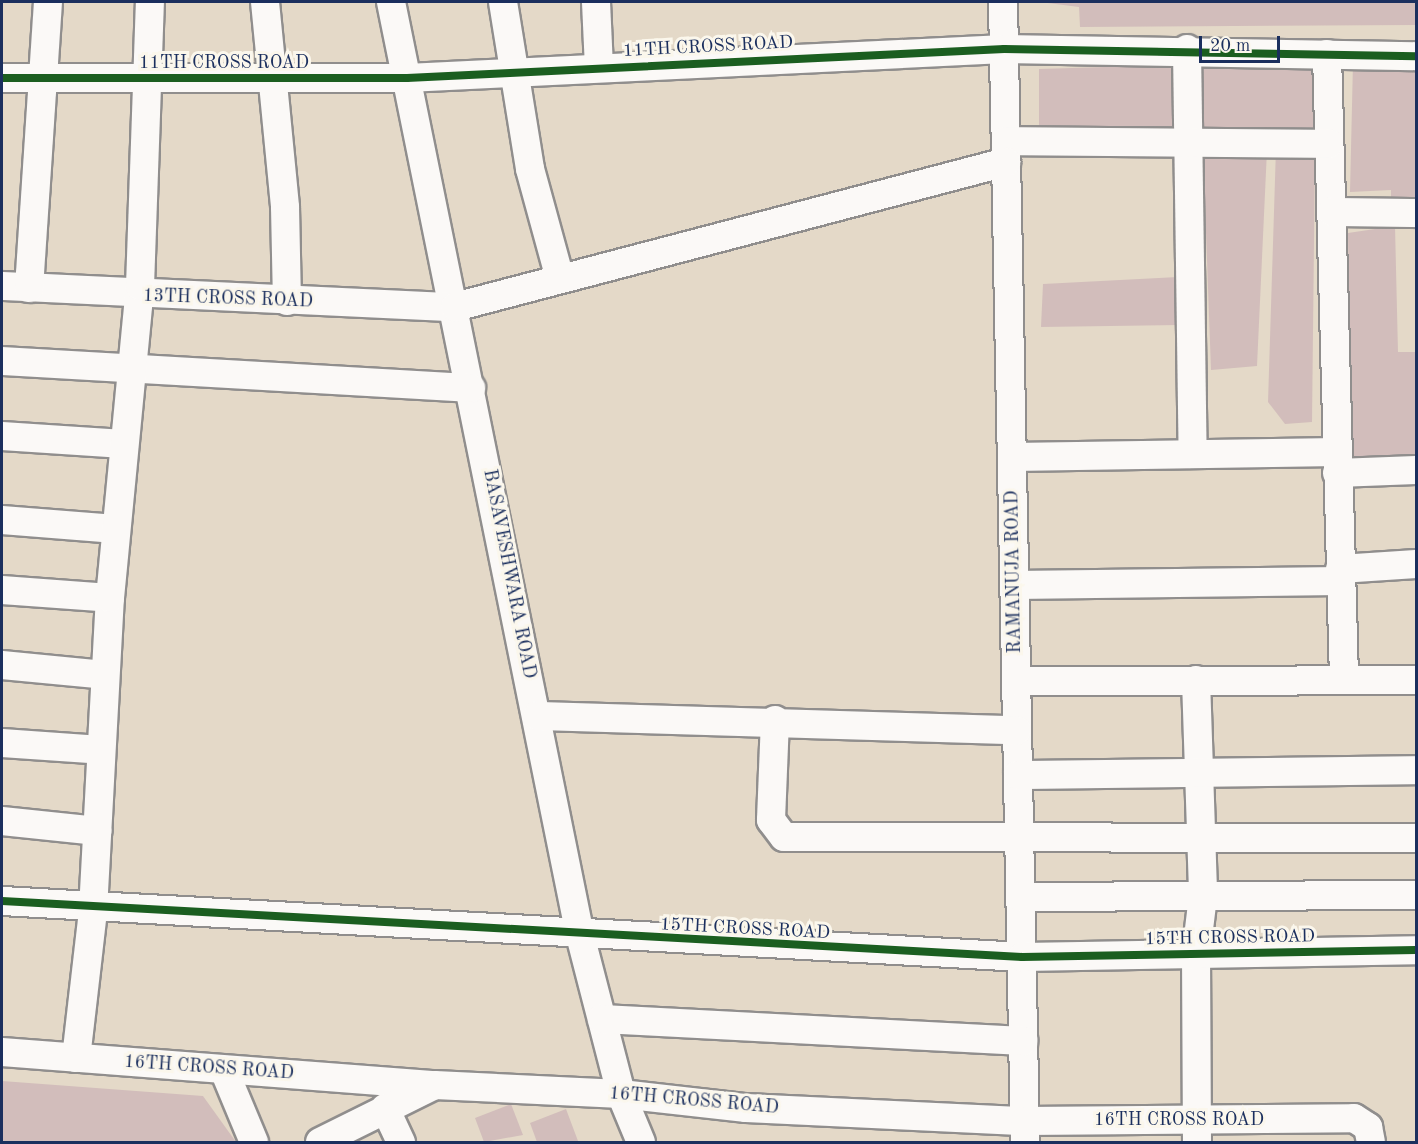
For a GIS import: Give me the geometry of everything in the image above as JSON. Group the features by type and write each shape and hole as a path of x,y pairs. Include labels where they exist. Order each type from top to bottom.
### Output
{"street":[{"path":"15,287 47,79 48,2"},
{"path":"76,1058 93,910 110,598 139,295 150,2"},
{"path":"266,2 271,78 285,207 287,301"},
{"name":"BASAVESHWARA ROAD","path":"391,2 455,307 580,935 621,1094 641,1143"},
{"path":"503,2 516,71 530,170 560,279"},
{"path":"596,2 598,67"},
{"name":"RAMANUJA ROAD","path":"1003,2 1025,1132"},
{"name":"11TH CROSS ROAD","path":"2,78 407,78 1004,49 1187,49 1416,56"},
{"path":"1187,49 1193,454"},
{"path":"1327,54 1344,680"},
{"name":"13TH CROSS ROAD","path":"15,287 139,295 455,307 1006,151 1188,144 1219,139 1329,144"},
{"path":"1332,212 1416,213"},
{"path":"2,361 471,388"},
{"path":"2,436 124,444"},
{"path":"1012,457 1193,454 1416,470"},
{"path":"2,520 116,529"},
{"path":"1014,585 1341,575 1416,564"},
{"path":"2,590 110,598"},
{"path":"2,665 105,675"},
{"path":"1196,680 1196,770 1200,840 1200,896 1196,954 1197,1132"},
{"path":"1016,681 1416,680"},
{"path":"537,716 775,720 1017,730"},
{"path":"775,720 771,820 784,837 1018,842 1416,838"},
{"path":"2,743 101,750"},
{"path":"1018,774 1196,770 1416,770"},
{"path":"2,821 97,831"},
{"path":"1021,897 1416,895"},
{"name":"15TH CROSS ROAD","path":"2,901 93,910 1022,957 1416,950"},
{"path":"602,1019 1023,1041"},
{"name":"16TH CROSS ROAD","path":"2,1052 435,1085 621,1094 746,1108 1025,1132 1197,1132 1354,1118 1368,1127 1371,1143"},
{"path":"224,1070 254,1143"},
{"path":"320,1143 385,1108 435,1085"},
{"path":"385,1108 402,1143"}],"building":[{"path":"1040,2 1416,2 1416,25 1080,27 1079,7"},
{"path":"1201,61 1315,68 1316,132 1199,130"},
{"path":"1353,62 1416,64 1416,207 1391,207 1391,190 1350,192"},
{"path":"1171,65 1173,135 1039,132 1039,69"},
{"path":"1276,148 1315,151 1312,422 1285,424 1268,402"},
{"path":"1203,149 1267,150 1257,366 1211,370"},
{"path":"1395,226 1398,352 1416,352 1416,456 1351,456 1348,233"},
{"path":"1178,277 1179,325 1041,327 1043,284"},
{"path":"2,1081 203,1096 236,1142 2,1142"},
{"path":"511,1104 523,1135 484,1142 475,1118"},
{"path":"566,1109 578,1141 537,1142 530,1123"}],"cycle path":[{"path":"2,78 407,78 1004,49 1416,56"},
{"path":"2,901 1022,957 1416,950"}]}
